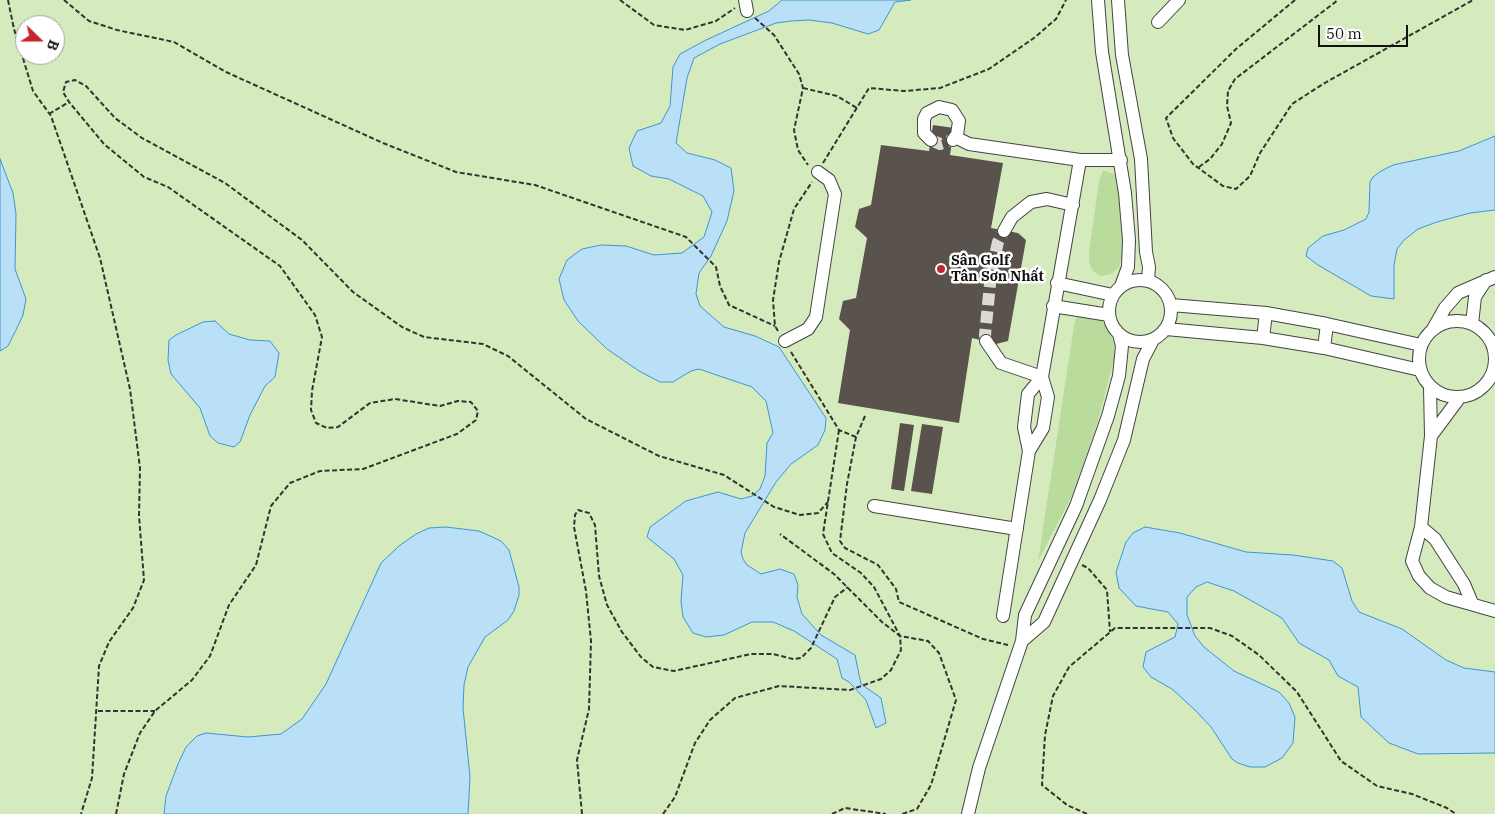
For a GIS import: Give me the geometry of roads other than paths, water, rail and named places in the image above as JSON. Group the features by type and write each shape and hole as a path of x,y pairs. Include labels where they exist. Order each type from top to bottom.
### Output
{"street":[{"path":"968,814 980,768 1021,644 1025,615 1071,516 1089,472 1114,392 1122,346 1119,334 1109,316 1130,256 1120,160 1102,52 1098,0"},
{"path":"1118,0 1122,55 1141,159 1146,252 1149,267 1148,280"},
{"path":"1158,22 1180,0"},
{"path":"1110,107 1131,103"},
{"path":"931,140 924,133 924,119 927,113 939,107 946,107 957,115 960,128 954,139 969,144 1080,160 1120,160"},
{"path":"1029,451 1043,428 1048,397 1042,377 1080,160"},
{"path":"785,341 808,329 816,317 834,194 829,180 817,173"},
{"path":"1004,231 1012,217 1031,202 1046,199 1073,205"},
{"path":"1472,324 1475,297 1491,278"},
{"path":"1491,278 1458,292 1445,308 1421,345 1418,357 1420,370 1430,387 1431,436 1421,527 1412,561 1419,576 1430,588 1446,597 1495,611"},
{"path":"1021,644 1044,622 1090,524 1124,440 1143,359 1153,340 1166,329 1170,321 1172,305 1167,294 1159,285 1148,280 1134,280 1117,290 1057,283"},
{"path":"1172,305 1266,313 1327,324 1421,345"},
{"path":"1053,306 1109,316"},
{"path":"1263,338 1266,313"},
{"path":"1430,387 1450,397 1460,397 1476,392 1488,380 1495,359 1488,338 1472,324 1451,321 1432,330"},
{"path":"1324,348 1327,324"},
{"path":"1166,329 1263,338 1324,348 1420,370"},
{"path":"1119,334 1135,342 1153,340"},
{"path":"986,341 1001,363 1042,377"},
{"path":"1003,616 1029,451 1024,427 1028,394 1042,377"},
{"path":"1431,436 1460,397"},
{"path":"874,506 1017,529"},
{"path":"1071,516 1090,524"},
{"path":"1421,527 1435,538 1464,584 1472,603"}],"water":[{"path":"782,0 911,0 895,2 879,30 868,34 832,23 809,20 776,23 720,44 694,58 687,78 676,143 687,153 715,160 731,168 734,191 727,221 711,256 699,273 696,294 700,306 724,327 755,336 779,347 826,418 825,430 818,445 791,464 776,482 745,533 741,552 743,559 747,565 761,574 780,569 794,574 798,585 797,597 802,614 821,635 855,655 861,684 881,698 886,723 876,728 866,700 849,682 842,678 837,659 794,631 773,622 752,622 724,635 706,637 693,633 683,617 681,601 683,575 674,559 647,537 650,527 686,501 718,492 741,499 752,496 760,489 765,476 767,443 773,433 766,401 752,387 699,369 691,371 673,382 660,382 639,371 607,349 578,321 564,300 559,279 567,260 582,249 601,245 626,246 654,255 682,253 704,237 712,212 703,196 669,179 651,176 633,166 629,148 637,131 661,123 670,106 673,67 680,54 769,11"},
{"path":"1495,136 1495,210 1470,213 1437,222 1418,229 1404,240 1397,249 1394,265 1394,299 1371,296 1306,256 1308,248 1323,236 1344,230 1366,219 1369,212 1370,182 1381,171 1393,165 1459,151"},
{"path":"0,159 13,193 16,214 15,269 26,299 23,315 8,346 0,351"},
{"path":"215,321 229,334 250,340 270,341 279,353 275,377 265,386 250,415 240,442 234,447 218,443 210,436 200,408 171,374 168,360 169,340 203,322"},
{"path":"446,527 479,531 501,541 509,550 519,587 519,595 514,611 508,620 485,637 468,667 464,685 463,708 470,777 468,814 164,814 166,796 178,764 186,747 197,736 206,733 248,737 281,734 302,719 326,684 381,563 399,546 416,534 429,528"},
{"path":"1145,527 1180,533 1246,552 1293,555 1333,561 1342,568 1352,601 1359,612 1402,629 1446,660 1464,668 1495,672 1495,753 1418,754 1389,743 1361,717 1358,687 1338,676 1329,660 1299,643 1282,618 1234,591 1207,582 1196,587 1187,597 1187,615 1195,636 1204,647 1234,671 1279,692 1289,703 1295,717 1293,743 1282,758 1265,767 1250,767 1238,763 1232,759 1211,727 1195,710 1172,689 1151,677 1143,667 1146,652 1175,637 1178,624 1168,612 1136,606 1119,588 1116,572 1126,542 1133,533"}],"tunnel":[{"path":"931,140 940,144 953,140"},
{"path":"986,341 991,274 998,242 1004,231"}],"place":[{"name":"Sân Golf Tân Sơn Nhất","path":"941,269"}]}
